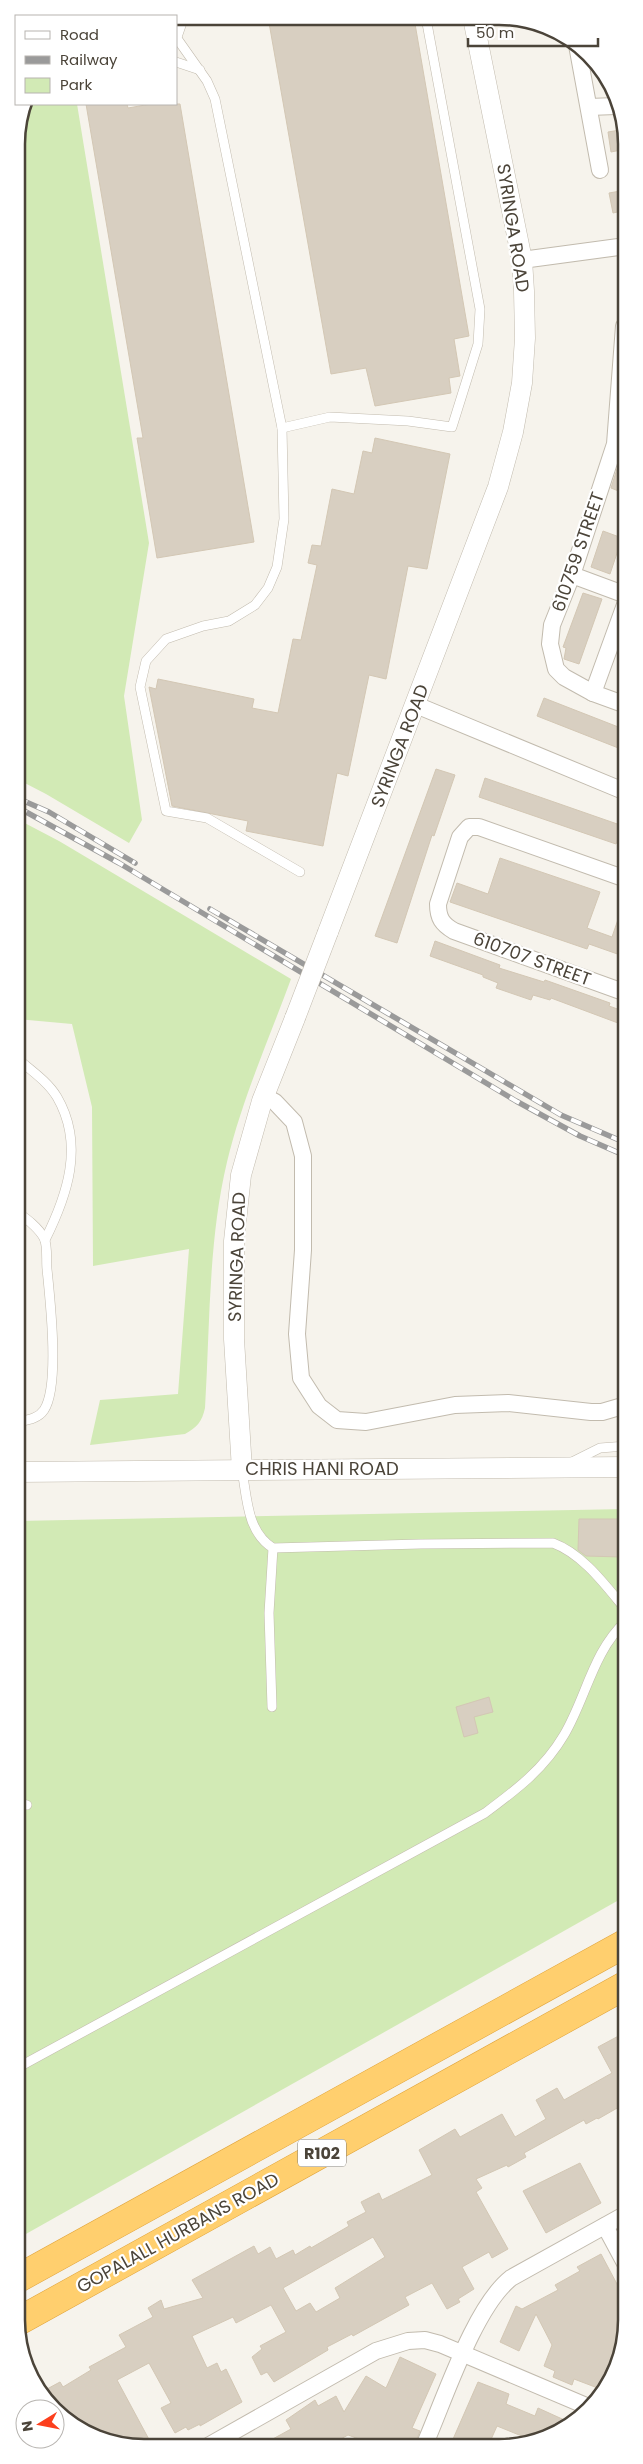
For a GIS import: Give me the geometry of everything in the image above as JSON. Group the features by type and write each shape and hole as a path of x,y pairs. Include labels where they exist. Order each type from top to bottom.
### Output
{"highway":[{"name":"GOPALALL HURBANS ROAD","path":"25,2275 618,1947"},
{"name":"GOPALALL HURBANS ROAD","path":"25,2318 618,1989"}],"street":[{"name":"SYRINGA ROAD","path":"242,1470 234,1339 234,1241 241,1175 264,1096 416,705 498,487 513,432 522,384 525,338 522,260 474,25"},
{"path":"580,57 600,170"},
{"path":"589,107 612,106"},
{"path":"522,260 618,247"},
{"name":"610759 STREET","path":"618,451 552,625 550,644 556,669 564,677 593,693 618,702"},
{"path":"572,575 618,592"},
{"path":"593,693 618,624"},
{"path":"416,705 618,789"},
{"name":"610707 STREET","path":"618,876 478,827 469,828 464,830 460,837 438,904 441,920 454,931 618,990"},
{"path":"264,1096 275,1102 294,1122 303,1156 303,1250 297,1334 301,1378 319,1406 337,1420 366,1422 454,1405 508,1403 591,1412 602,1412 618,1407"},
{"name":"CHRIS HANI ROAD","path":"25,1472 618,1468"},
{"path":"427,2439 484,2309 501,2286 511,2278 618,2218"},
{"path":"604,2226 618,2251"},
{"path":"220,2439 376,2351 393,2344 425,2340 464,2353 583,2404"}],"lane":[{"path":"282,428 330,417 408,421 452,427 478,344 480,309 427,25"},
{"path":"178,39 200,70 215,99 282,428 284,519 277,567 268,588 255,605 229,621 203,626 166,639 146,661 140,687 166,811 207,818 300,872"},
{"path":"178,63 200,70"},
{"path":"25,1065 57,1097 70,1133 71,1158 70,1179 66,1195 45,1240 50,1310 52,1372 50,1395 44,1409 37,1417 25,1420"},
{"path":"25,1218 35,1225 45,1240"},
{"path":"560,1467 600,1448 618,1447"},
{"path":"242,1470 247,1503 254,1529 263,1542 273,1548 420,1544 553,1544 566,1548 599,1577 618,1600"},
{"path":"272,1707 270,1614 273,1548"},
{"path":"25,2064 485,1813 524,1784 549,1758 565,1733 600,1655 618,1631"}],"green space":[{"path":"32,105 77,105 149,543 124,696 142,820 129,843 25,783 25,136"},
{"path":"25,823 59,841 291,979 248,1092 227,1162 216,1223 213,1254 205,1408 198,1424 185,1434 90,1445 100,1400 178,1394 189,1249 93,1266 92,1107 72,1024 25,1020"},
{"path":"618,1509 618,1901 25,2234 25,1521"}],"building":[{"path":"269,25 415,25 469,336 454,339 460,376 449,378 451,393 375,406 366,368 331,374"},
{"path":"180,104 254,542 157,558 137,438 143,438 86,105 127,105 128,108 145,105"},
{"path":"617,130 618,151 611,152 608,132"},
{"path":"618,191 618,212 613,213 609,193"},
{"path":"375,438 450,454 427,569 408,566 386,679 369,675 348,776 337,773 323,846 246,831 248,821 172,806 149,687 156,689 158,679 254,699 252,708 278,713 293,639 301,640 317,565 308,563 312,545 321,546 332,489 354,494 363,451 372,453"},
{"path":"618,466 618,491 611,488"},
{"path":"603,531 618,537 618,550 610,574 591,567"},
{"path":"583,593 602,599 579,664 564,659 566,648 563,647"},
{"path":"544,698 618,727 618,748 537,716"},
{"path":"436,769 455,775 434,836 432,835 397,943 375,936"},
{"path":"485,778 618,824 618,839 616,844 479,797"},
{"path":"500,858 600,892 587,928 612,937 618,920 618,954 589,944 587,949 450,902 457,883 488,894"},
{"path":"435,941 500,965 499,968 544,982 545,980 610,1003 609,1006 618,1009 618,1023 551,998 550,1000 533,995 531,1000 496,988 498,983 483,977 483,975 430,956"},
{"path":"579,1519 618,1519 618,1557 586,1556 578,1550"},
{"path":"489,1697 493,1712 474,1717 478,1733 464,1737 456,1707"},
{"path":"618,2036 618,2108 586,2124 584,2120 524,2153 526,2157 508,2167 507,2165 476,2179 482,2188 476,2192 508,2249 492,2258 489,2252 462,2267 474,2289 458,2299 460,2302 447,2309 432,2283 405,2297 409,2305 353,2336 352,2334 327,2347 328,2350 274,2382 267,2372 261,2375 252,2357 262,2349 260,2346 286,2332 271,2305 236,2323 233,2317 192,2336 207,2368 217,2363 221,2372 226,2369 242,2402 200,2426 200,2424 188,2430 186,2427 175,2433 161,2408 171,2403 149,2363 117,2380 149,2439 120,2437 91,2427 65,2410 65,2399 55,2399 47,2389 60,2382 63,2387 91,2370 89,2367 126,2347 119,2335 153,2317 148,2308 161,2300 164,2309 203,2298 192,2280 254,2246 258,2254 270,2247 276,2259 293,2250 295,2255 310,2246 311,2248 349,2226 347,2222 366,2212 361,2202 379,2193 382,2200 432,2175 419,2150 455,2129 460,2137 502,2114 515,2137 546,2119 536,2100 557,2088 564,2100 612,2073 598,2047","holes":["373,2237 385,2257 335,2288 340,2298 316,2312 310,2303 296,2311 283,2288"]},
{"path":"580,2163 601,2203 546,2233 523,2191"},
{"path":"601,2254 618,2286 616,2344 606,2373 597,2388 574,2379 572,2385 553,2377 555,2371 544,2366 552,2345 536,2314 519,2351 500,2342 516,2306 522,2309 558,2290 555,2285 580,2271 577,2267"},
{"path":"400,2357 436,2374 412,2428 420,2431 417,2439 359,2439 348,2435 341,2439 273,2439 291,2429 286,2420 315,2400 318,2406 336,2396 344,2412 366,2376 386,2388"},
{"path":"478,2382 509,2394 506,2404 535,2416 538,2408 564,2420 545,2430 523,2436 497,2426 491,2439 453,2439"}],"railway":[{"path":"25,802 49,812 135,863"},
{"path":"25,811 119,863 516,1101 580,1136 618,1153"},
{"path":"210,909 561,1115 618,1140"}]}
